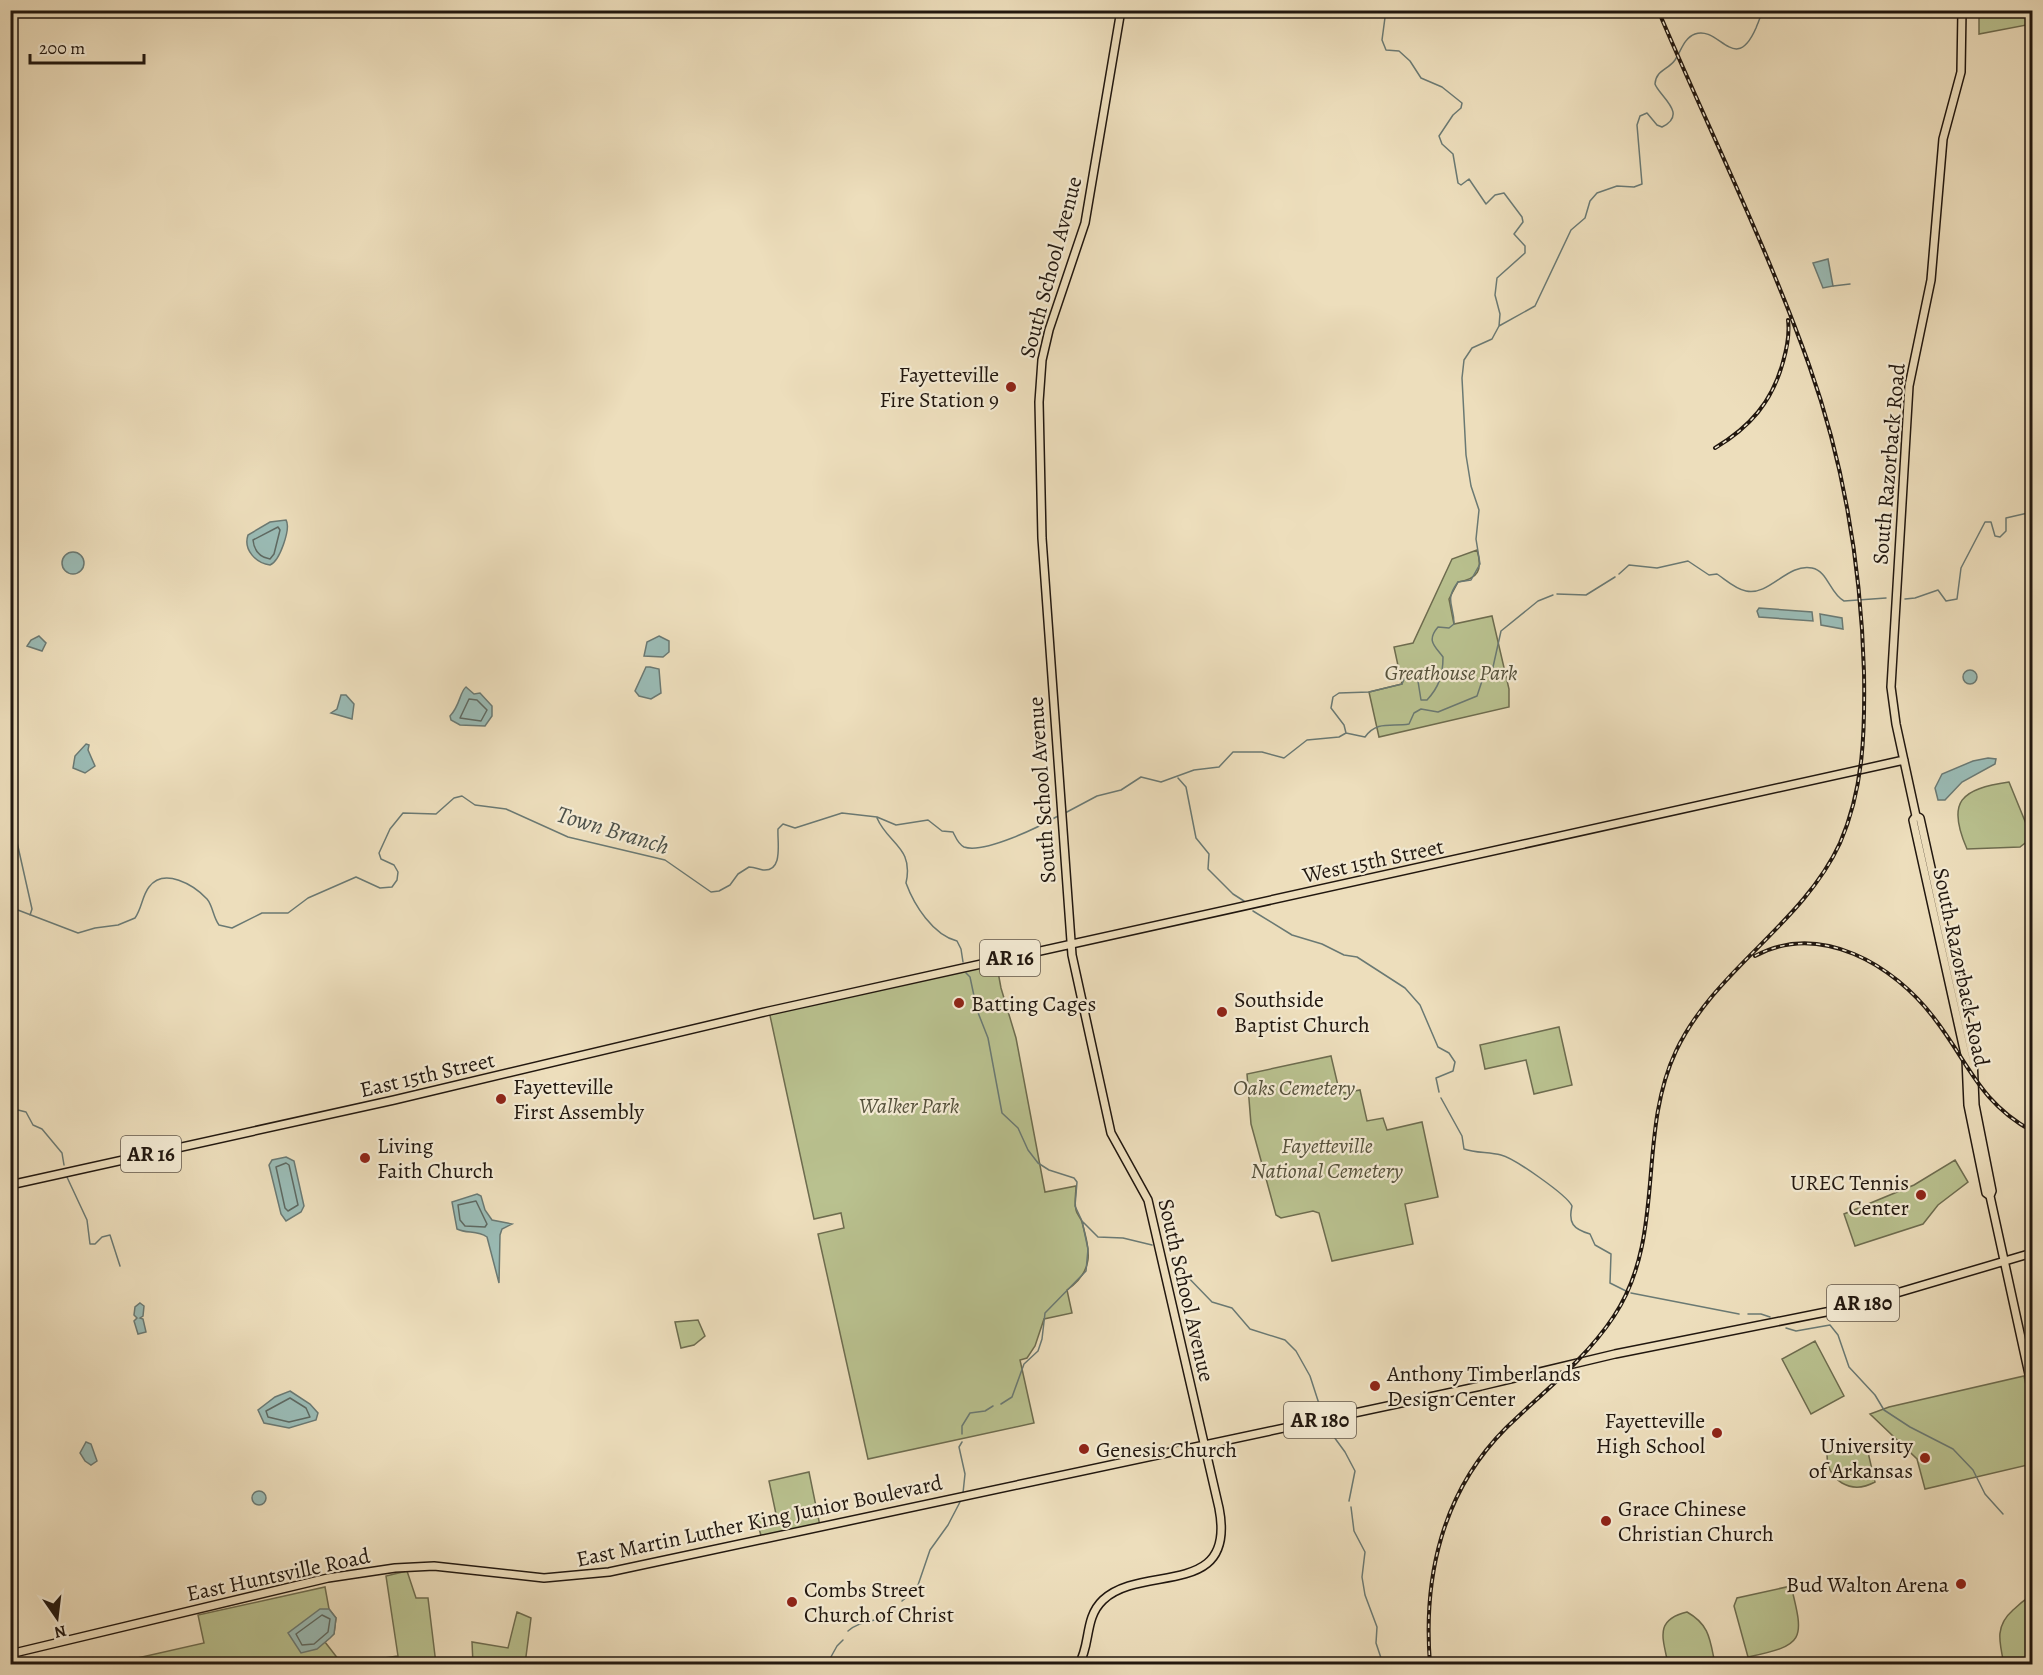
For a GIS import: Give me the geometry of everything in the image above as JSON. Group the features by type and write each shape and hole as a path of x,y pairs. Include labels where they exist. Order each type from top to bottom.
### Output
{"main road":[{"name":"South School Avenue","path":"1079,1665 1093,1614 1103,1599 1122,1589 1186,1575 1198,1569 1214,1554 1221,1526 1148,1200 1111,1133 1071,945 1040,517 1039,387 1049,330 1085,223 1121,10"},
{"name":"South Razorback Road","path":"1962,10 1961,72 1943,139 1932,280 1912,368 1905,421 1892,687 1893,712 1916,816 1913,820 1967,1064 1971,1124 1986,1193 1990,1196 2032,1388"},
{"name":"West 15th Street","path":"851,993 1904,760"},
{"name":"East 15th Street","path":"10,1185 394,1100 851,993"},
{"name":"AR 180","path":"1204,1444 1475,1388 1689,1338 1838,1310 2032,1253"},
{"name":"East Martin Luther King Junior Boulevard","path":"556,1579 609,1572 1204,1444"},
{"name":"East Huntsville Road","path":"10,1654 328,1578 395,1568 434,1566 556,1579"}],"green space":[{"path":"1979,11 2032,11 2032,24 1979,34"},
{"name":"Greathouse Park","path":"1477,550 1479,568 1477,572 1470,579 1458,582 1449,599 1454,624 1492,616 1509,689 1509,707 1379,737 1369,692 1402,684 1394,647 1413,643 1452,559"},
{"path":"2009,782 2029,831 2029,840 2020,847 1967,849 1958,819 1958,809 1962,800 1979,789"},
{"name":"Walker Park","path":"996,961 1001,988 1016,1038 1045,1192 1076,1186 1075,1207 1087,1242 1086,1268 1076,1283 1067,1290 1072,1313 1044,1319 1035,1346 1027,1358 1020,1360 1034,1423 868,1459 818,1234 844,1228 841,1213 814,1219 769,1011"},
{"path":"1559,1027 1572,1085 1534,1094 1526,1060 1485,1069 1480,1045"},
{"name":"Fayetteville National Cemetery","path":"1331,1056 1339,1090 1345,1093 1360,1090 1367,1121 1383,1118 1387,1130 1422,1122 1438,1197 1405,1204 1413,1244 1332,1261 1319,1213 1313,1211 1281,1218 1276,1215 1251,1124 1247,1074"},
{"name":"UREC Tennis Center","path":"1955,1160 1968,1182 1938,1205 1923,1224 1855,1246 1844,1214 1914,1185"},
{"path":"698,1320 705,1336 694,1345 681,1348 675,1322"},
{"path":"1815,1341 1844,1396 1811,1414 1782,1359"},
{"path":"2024,1376 2032,1412 2032,1464 1925,1489 1917,1459 1870,1414 1889,1407"},
{"path":"1862,1445 1867,1448 1875,1482 1866,1486 1849,1486 1842,1483 1831,1472 1827,1454"},
{"path":"809,1472 820,1526 762,1539 756,1518 776,1514 769,1481"},
{"path":"407,1571 416,1598 428,1598 436,1664 342,1664 398,1656 386,1576"},
{"path":"1791,1586 1798,1619 1796,1638 1780,1649 1748,1657 1734,1606 1737,1598"},
{"path":"325,1587 329,1609 336,1618 334,1634 325,1642 342,1664 111,1664 204,1643 198,1615"},
{"path":"2032,1596 2032,1664 2004,1664 2000,1641 2003,1622 2024,1600"},
{"path":"517,1612 531,1618 525,1664 473,1664 472,1642 508,1648"},
{"path":"1687,1612 1705,1628 1715,1664 1668,1664 1663,1638 1665,1625 1677,1615"}],"water":[{"path":"1828,259 1833,286 1823,288 1813,263"},
{"path":"286,520 286,537 281,551 270,565 260,562 249,551 248,535 270,522"},
{"path":"73,552 81,555 84,563 81,571 73,574 65,571 62,563 65,555"},
{"path":"1759,608 1812,612 1813,621 1759,617 1757,611"},
{"path":"1820,614 1842,618 1843,629 1821,625"},
{"path":"39,636 46,643 42,651 27,646 31,640"},
{"path":"659,636 669,641 669,652 663,657 644,656 647,642"},
{"path":"646,667 659,669 661,693 651,699 639,696 635,691"},
{"path":"1967,670 1973,670 1977,677 1973,684 1967,684 1963,680 1963,674"},
{"path":"466,687 474,694 480,693 492,706 492,716 485,726 460,725 451,720 450,716"},
{"path":"341,695 346,695 354,704 352,719 331,713 337,709"},
{"path":"86,744 89,745 88,750 95,766 85,773 73,768 75,756"},
{"path":"1996,759 1995,764 1962,782 1945,800 1938,800 1935,788 1942,774 1973,761"},
{"path":"286,1157 294,1161 304,1206 301,1212 286,1221 281,1214 269,1165 272,1160"},
{"path":"477,1194 481,1196 485,1210 492,1220 512,1224 502,1229 500,1235 499,1283 487,1237 457,1229 452,1202"},
{"path":"140,1303 144,1306 143,1316 140,1318 143,1319 146,1332 138,1334 134,1321 137,1318 134,1315 135,1307"},
{"path":"290,1391 310,1404 318,1413 316,1420 289,1428 264,1423 258,1410 275,1397"},
{"path":"86,1442 91,1444 97,1461 91,1465 80,1453"},
{"path":"259,1491 264,1493 266,1498 264,1503 259,1505 254,1503 252,1498 254,1493"},
{"path":"320,1609 329,1609 336,1618 334,1634 317,1649 301,1653 288,1633"}],"waterway":[{"path":"1386,10 1382,40 1386,50 1399,51 1410,61 1421,78 1442,87 1462,103 1461,108 1453,115 1439,136 1442,144 1453,154 1458,183 1461,185 1469,179 1486,204 1495,195 1504,193 1522,217 1523,222 1514,234 1525,246 1525,253 1497,278 1495,295 1500,314 1499,326"},
{"path":"1346,733 1344,725 1331,708 1333,697 1339,693 1369,692 1402,684 1405,677 1413,673 1417,675 1421,700 1427,700 1435,690 1440,680 1443,657 1433,643 1434,632 1438,627 1449,628 1454,624 1451,594 1458,582 1471,580 1480,564 1476,539 1479,510 1471,486 1466,455 1462,378 1464,360 1472,348 1492,339 1499,326 1535,306 1571,230 1585,218 1590,201 1597,193 1617,186 1634,187 1642,184 1637,125 1640,116 1647,113 1657,125 1662,127 1670,122 1673,111 1655,84 1656,79 1675,60 1688,38 1704,33 1734,49 1741,48 1748,42 1756,28 1762,10"},
{"path":"1833,286 1850,284"},
{"name":"Town Branch","path":"1905,599 1938,590 1946,601 1957,599 1961,568 1985,522 1991,522 1995,536 2000,537 2006,531 2006,518 2032,512"},
{"name":"Town Branch","path":"1619,574 1629,565 1657,568 1688,561 1709,575 1717,574 1738,588 1755,591 1771,585 1795,570 1812,568 1822,573 1835,593 1844,601 1886,598"},
{"name":"Town Branch","path":"1557,594 1586,595 1615,577"},
{"name":"Town Branch","path":"1065,813 1097,796 1121,790 1141,777 1161,782 1194,770 1219,767 1233,752 1262,752 1284,758 1307,740 1339,737 1346,733 1365,737 1380,726 1409,724 1414,713 1421,709 1438,712 1477,696 1483,678 1493,667 1501,631 1538,601 1553,595"},
{"path":"1178,778 1186,787 1196,838 1209,854 1208,869 1233,894 1244,901"},
{"name":"Town Branch","path":"10,907 78,933 118,925 135,918 149,887 155,881 171,878 195,888 209,902 219,925 232,928 262,913 288,913 308,898 356,877 380,888 392,887 397,880 398,872 394,865 381,859 379,853 390,829 403,813 436,814 454,798 462,796 475,805 506,809 568,837 665,860 711,892 719,891 730,885 738,874 749,867 763,870 774,866 778,855 778,829 783,824 795,828 842,813 877,817 896,825 928,820 942,831 953,832 962,846 973,848 998,843 1058,816"},
{"path":"10,811 32,909 30,915"},
{"path":"877,818 903,853 908,871 906,883 914,900 932,926 948,938 957,941 963,962"},
{"path":"1253,911 1292,935 1322,944 1344,955 1357,957 1405,988 1420,1005 1438,1047 1449,1053 1455,1062 1453,1071 1436,1078 1439,1092"},
{"path":"966,973 970,977 977,1010 988,1038 1002,1113 1018,1128 1028,1150 1038,1163 1049,1170 1074,1178 1077,1182 1075,1206 1082,1221 1088,1249 1086,1271 1045,1313 1038,1351 1024,1364 1012,1397 1001,1404"},
{"path":"1441,1098 1462,1136 1464,1149 1508,1158 1540,1178 1568,1201 1572,1206 1571,1221 1573,1224 1579,1230 1590,1234 1595,1245 1611,1254 1610,1283 1626,1291"},
{"path":"10,1108 26,1112 33,1125 42,1129 62,1153 64,1165"},
{"path":"66,1175 87,1220 90,1244 95,1244 102,1237 110,1235 120,1266"},
{"path":"1083,1222 1098,1237 1123,1238 1152,1245"},
{"path":"1181,1270 1212,1302 1232,1308 1250,1329 1285,1340 1296,1351 1310,1376 1322,1413"},
{"path":"1631,1293 1739,1314"},
{"path":"1748,1314 1770,1317"},
{"path":"1786,1328 1796,1331 1830,1325 1838,1335 1849,1367 1875,1395 1884,1410 1910,1427 1953,1449 1973,1470 1985,1494 2003,1514"},
{"path":"962,1434 962,1426 970,1413 985,1411 993,1406"},
{"path":"1326,1426 1345,1452 1355,1471 1349,1501"},
{"path":"962,1442 959,1447 965,1474 963,1493"},
{"path":"902,1601 917,1588 930,1550 948,1525 960,1502"},
{"path":"1351,1507 1354,1531 1365,1552 1362,1577 1365,1595 1377,1627 1376,1643 1383,1664"},
{"path":"848,1631 860,1624 886,1616 896,1608"},
{"path":"827,1664 843,1640"}],"railway":[{"path":"1430,1664 1430,1599 1434,1568 1441,1537 1452,1508 1466,1480 1484,1453 1506,1428 1577,1361 1614,1316 1630,1285 1640,1253 1657,1117 1664,1084 1676,1051 1693,1022 1713,995 1804,899 1824,872 1840,843 1848,822 1861,759 1864,672 1859,594 1849,516 1832,440 1809,365 1774,275 1658,10"},
{"path":"1715,448 1749,422 1773,389 1787,347 1788,320"},
{"path":"1755,956 1780,946 1805,943 1830,946 1854,954 1877,966 1898,981 1934,1018 1976,1080 1999,1107 2032,1131"}],"place":[{"name":"Fayetteville Fire Station 9","path":"1011,387"},
{"name":"Batting Cages","path":"959,1003"},
{"name":"Southside Baptist Church","path":"1222,1012"},
{"name":"Fayetteville First Assembly","path":"501,1099"},
{"name":"Living Faith Church","path":"365,1158"},
{"name":"UREC Tennis Center","path":"1921,1195"},
{"name":"Anthony Timberlands Design Center","path":"1375,1386"},
{"name":"Fayetteville High School","path":"1717,1433"},
{"name":"Genesis Church","path":"1084,1449"},
{"name":"University of Arkansas","path":"1925,1458"},
{"name":"Grace Chinese Christian Church","path":"1606,1521"},
{"name":"Bud Walton Arena","path":"1961,1584"},
{"name":"Combs Street Church of Christ","path":"792,1602"}],"park label":[{"name":"Oaks Cemetery","path":"1294,1087"}]}
